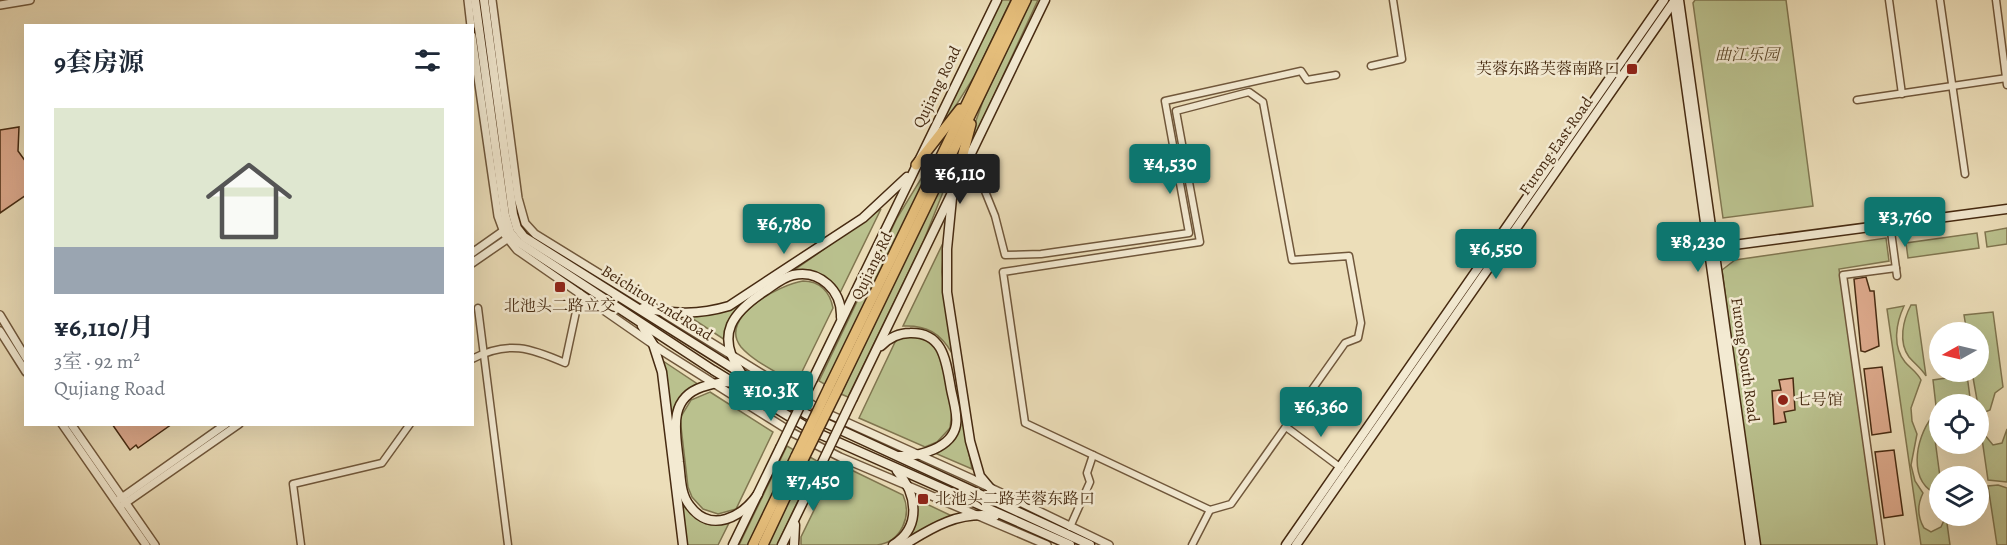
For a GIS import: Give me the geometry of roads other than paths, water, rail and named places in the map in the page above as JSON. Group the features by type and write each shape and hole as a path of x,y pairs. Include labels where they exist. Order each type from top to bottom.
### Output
{"highway":[{"name":"Qujiang Rd","path":"977,92 1017,0"},
{"name":"Qujiang Rd","path":"763,545 800,458 833,389 977,92 1026,0"},
{"path":"916,165 977,92"},
{"path":"954,188 958,163 977,92"},
{"name":"Qujiang Rd","path":"753,545 800,458"}],"main road":[{"path":"475,0 512,231"},
{"path":"484,0 512,231"},
{"name":"Qujiang Road","path":"733,545 997,0"},
{"path":"782,545 1045,0"},
{"name":"Furong South Road","path":"1673,1 1756,545"},
{"name":"Furong East Road","path":"1286,545 1673,1"},
{"name":"Furong East Road","path":"1296,545 1673,1"},
{"path":"637,307 681,314 705,312 737,302 863,218 897,188 916,165"},
{"path":"954,188 947,249 947,291 972,452 986,486 1005,505"},
{"path":"1711,248 2007,209"},
{"name":"Beichitou 2nd Road","path":"512,231 806,414 1090,545"},
{"name":"Beichitou 2nd Road","path":"512,231 525,248 813,431 1070,545"},
{"name":"Furong South Road","path":"1711,248 1750,545"},
{"path":"745,376 736,366 730,334 736,312 792,275 813,275 827,282 840,305 839,325"},
{"path":"636,319 653,344 664,383 683,545"},
{"path":"874,356 887,340 909,333 932,338 944,352 956,426 946,442 918,454 894,456"},
{"path":"738,385 729,382 715,384 688,394 676,411 675,424 686,500 703,517 721,520 745,511 758,494"},
{"path":"892,467 907,486 914,508 913,521 905,537 893,545"},
{"path":"794,545 797,515"},
{"path":"904,545 941,523 975,515 1009,519"}],"street":[{"path":"0,5 30,0"},
{"path":"468,0 471,24"},
{"path":"474,261 512,231 518,198 492,0"},
{"path":"1371,66 1402,59 1394,0"},
{"path":"1889,0 1902,94"},
{"path":"1940,0 1965,174"},
{"path":"1857,100 1952,86 2007,81 1996,0"},
{"path":"474,50 496,209 512,231 526,258 653,344 793,433 907,486 1047,545"},
{"path":"970,154 995,216 1005,255 1041,255 1189,232 1165,101 1301,71 1307,80 1336,75"},
{"path":"1249,92 1263,102 1292,260 1349,256 1361,322 1358,338 1345,343 1286,427 1231,504 1210,510 1025,423 1003,272 1200,242 1176,111 1249,92"},
{"path":"1890,224 1897,276"},
{"path":"474,252 512,231 535,234 824,412 918,454 1108,545"},
{"path":"1881,545 1843,275 1896,268"},
{"path":"474,358 486,351 526,347 565,363 580,293"},
{"path":"478,308 486,351 508,545"},
{"path":"0,315 24,355"},
{"path":"0,331 24,369"},
{"path":"64,426 155,545"},
{"path":"71,426 146,545"},
{"path":"121,502 223,426"},
{"path":"121,502 236,426"},
{"path":"301,545 293,484 382,463 409,426"},
{"path":"1286,427 1341,468"},
{"path":"1070,527 1090,482 1087,473 1093,455"},
{"path":"1192,545 1210,510"}],"place":[{"name":"芙蓉东路芙蓉南路口","path":"1632,69"},
{"name":"北池头二路立交","path":"560,287"},
{"name":"七号馆","path":"1783,400"},
{"name":"北池头二路芙蓉东路口","path":"923,499"}],"park label":[{"name":"曲江乐园","path":"1747,55"}]}
